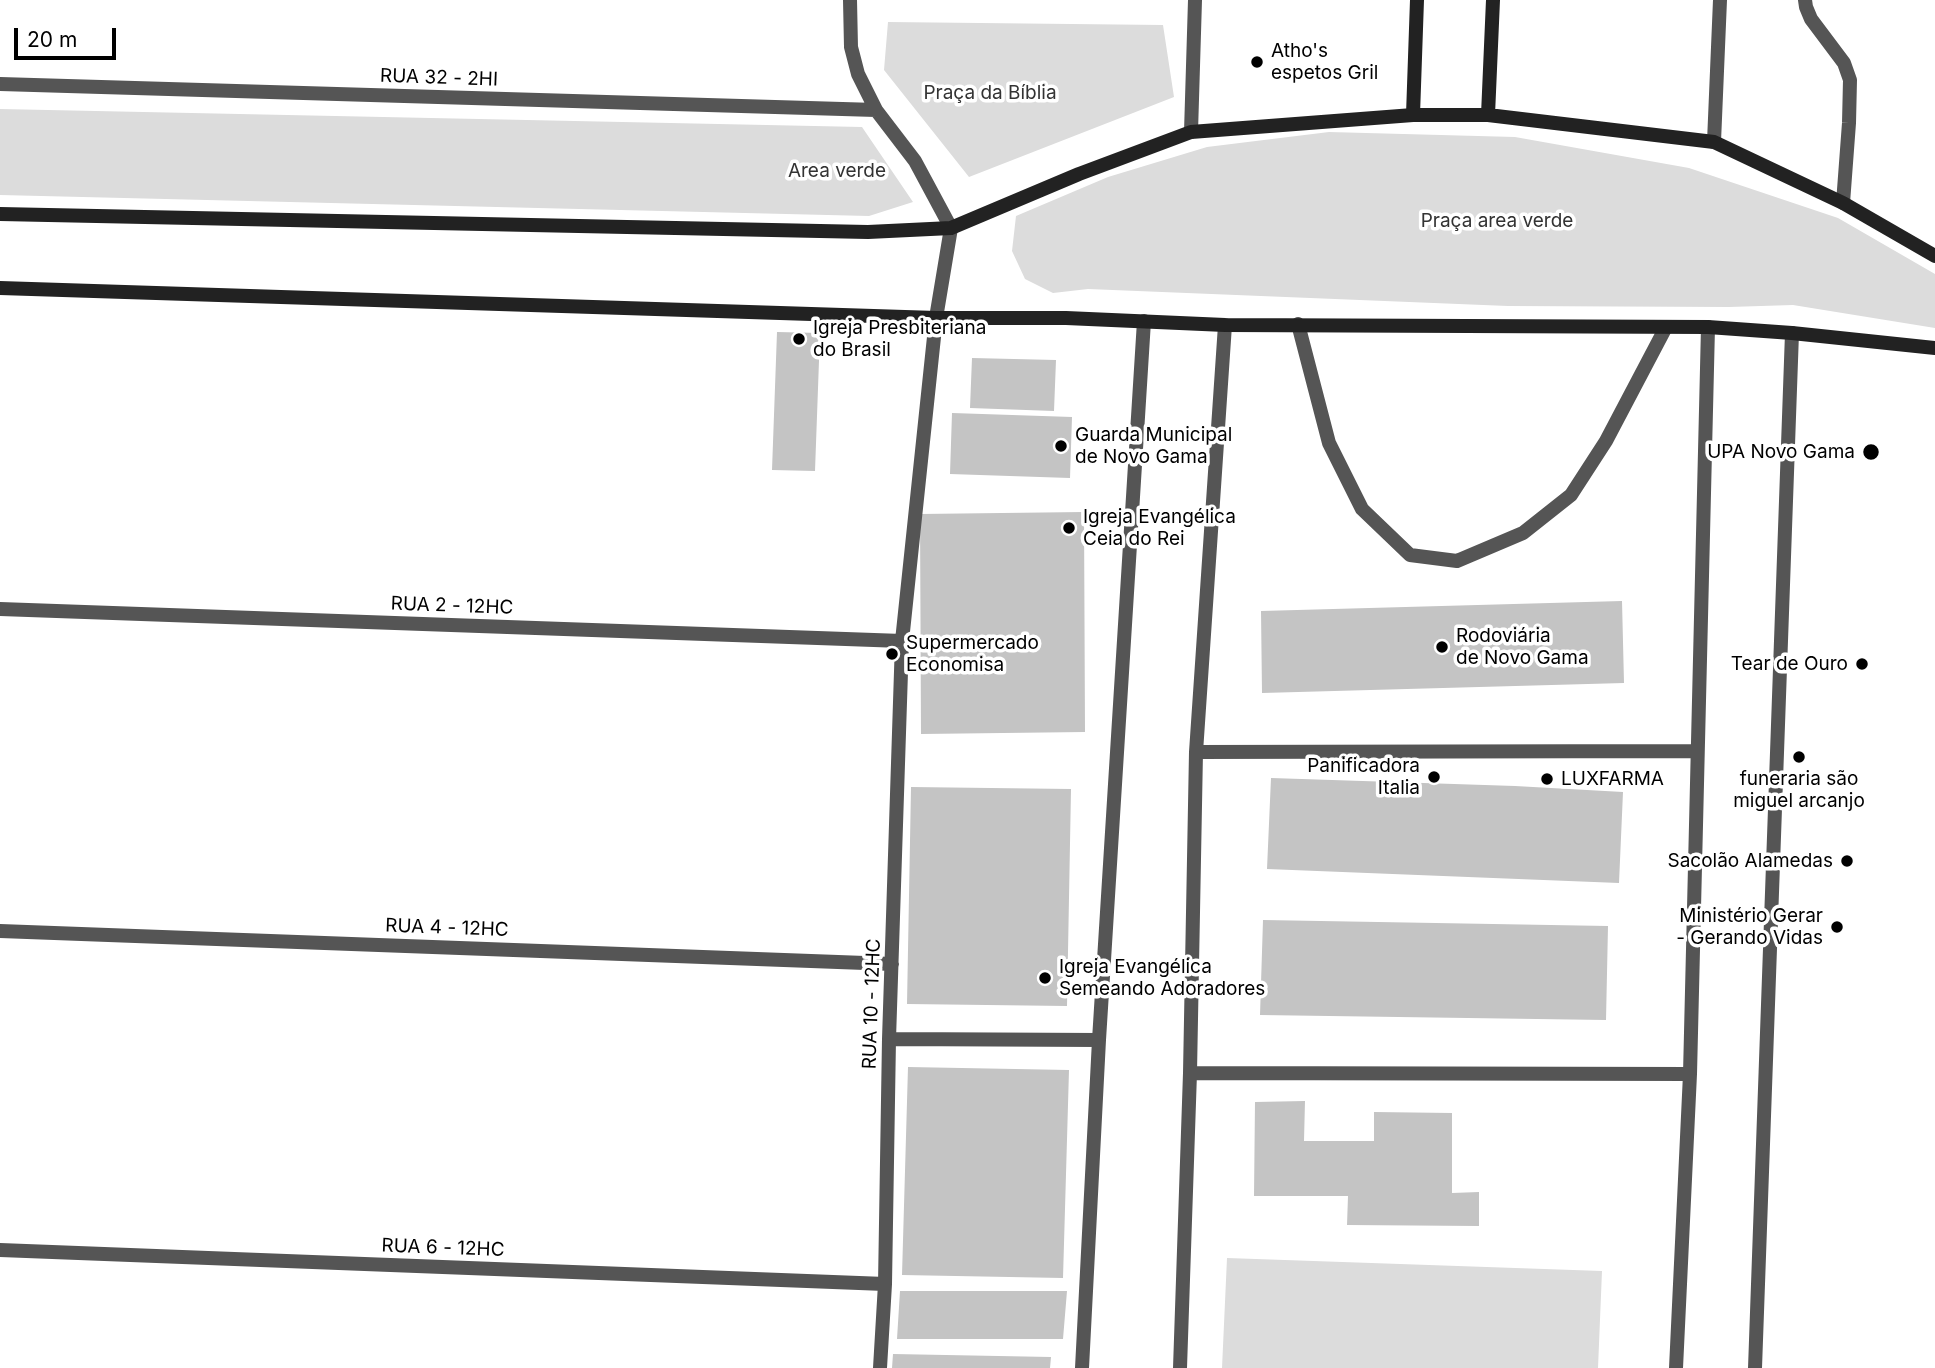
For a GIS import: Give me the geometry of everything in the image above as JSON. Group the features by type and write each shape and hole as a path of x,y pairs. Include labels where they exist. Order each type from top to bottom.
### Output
{"street":[{"path":"850,0 851,47 862,83 876,110 915,161 951,228"},
{"path":"1191,132 1195,0"},
{"path":"1413,116 1417,0"},
{"path":"1488,115 1493,0"},
{"path":"1714,142 1720,0"},
{"path":"1805,0 1805,7 1811,19 1844,63 1850,80 1843,203"},
{"name":"RUA 32 - 2HI","path":"0,84 876,110"},
{"path":"0,214 855,232 951,228 1079,174 1191,132 1413,116 1488,115 1714,142 1843,203 1935,256"},
{"name":"RUA 10 - 12HC","path":"880,1368 885,1284 889,1039 902,641 936,318 951,228"},
{"path":"0,288 936,318 1066,318 1225,325 1708,327 1935,348"},
{"path":"1082,1368 1098,1040 1144,321"},
{"path":"1298,324 1329,443 1362,509 1410,555 1457,561 1523,533 1571,495 1606,441 1666,327"},
{"path":"1180,1368 1190,1073 1196,752 1225,325"},
{"path":"1676,1368 1690,1074 1708,327"},
{"path":"1755,1368 1792,333"},
{"name":"RUA 2 - 12HC","path":"0,609 902,641"},
{"path":"1196,752 1697,751"},
{"name":"RUA 4 - 12HC","path":"0,931 892,964"},
{"path":"889,1039 1098,1040"},
{"path":"1190,1073 1690,1074"},
{"name":"RUA 6 - 12HC","path":"0,1250 885,1284"}],"green space":[{"name":"Praça da Bíblia","path":"888,22 1163,25 1174,97 969,177 884,70"},
{"name":"Area verde","path":"0,109 862,127 913,202 869,216 0,195"},
{"name":"Praça area verde","path":"1329,132 1515,137 1689,168 1838,218 1935,274 1935,328 1793,305 1508,306 1088,289 1053,293 1025,279 1012,251 1016,216 1108,177 1207,147"},
{"path":"1227,1258 1602,1271 1598,1368 1222,1368"}],"building":[{"path":"777,332 820,333 815,471 772,470"},
{"path":"972,358 1056,360 1054,411 970,408"},
{"path":"952,413 1072,417 1070,478 950,474"},
{"path":"1084,512 1085,732 921,734 920,514"},
{"name":"Rodoviária de Novo Gama","path":"1622,601 1624,683 1262,693 1261,611"},
{"path":"1271,778 1623,792 1619,883 1267,869"},
{"path":"911,787 1071,789 1067,1006 907,1004"},
{"path":"1263,920 1608,926 1606,1020 1260,1015"},
{"path":"908,1067 1069,1070 1063,1278 902,1275"},
{"path":"1305,1101 1304,1141 1374,1141 1374,1112 1452,1113 1452,1193 1479,1192 1479,1226 1347,1225 1348,1196 1254,1196 1255,1102"},
{"path":"900,1291 1067,1291 1063,1339 897,1339"},
{"path":"893,1354 1051,1357 1050,1368 892,1368"}],"place":[{"name":"Atho's espetos Gril","path":"1257,62"},
{"name":"Igreja Presbiteriana do Brasil","path":"799,339"},
{"name":"Guarda Municipal de Novo Gama","path":"1061,446"},
{"name":"UPA Novo Gama","path":"1871,452"},
{"name":"Igreja Evangélica Ceia do Rei","path":"1069,528"},
{"name":"Rodoviária de Novo Gama","path":"1442,647"},
{"name":"Supermercado Economisa","path":"892,654"},
{"name":"Tear de Ouro","path":"1862,664"},
{"name":"funeraria são miguel arcanjo","path":"1799,757"},
{"name":"Panificadora Italia","path":"1434,777"},
{"name":"LUXFARMA","path":"1547,779"},
{"name":"Sacolão Alamedas","path":"1847,861"},
{"name":"Ministério Gerar - Gerando Vidas","path":"1837,927"},
{"name":"Igreja Evangélica Semeando Adoradores","path":"1045,978"}]}
